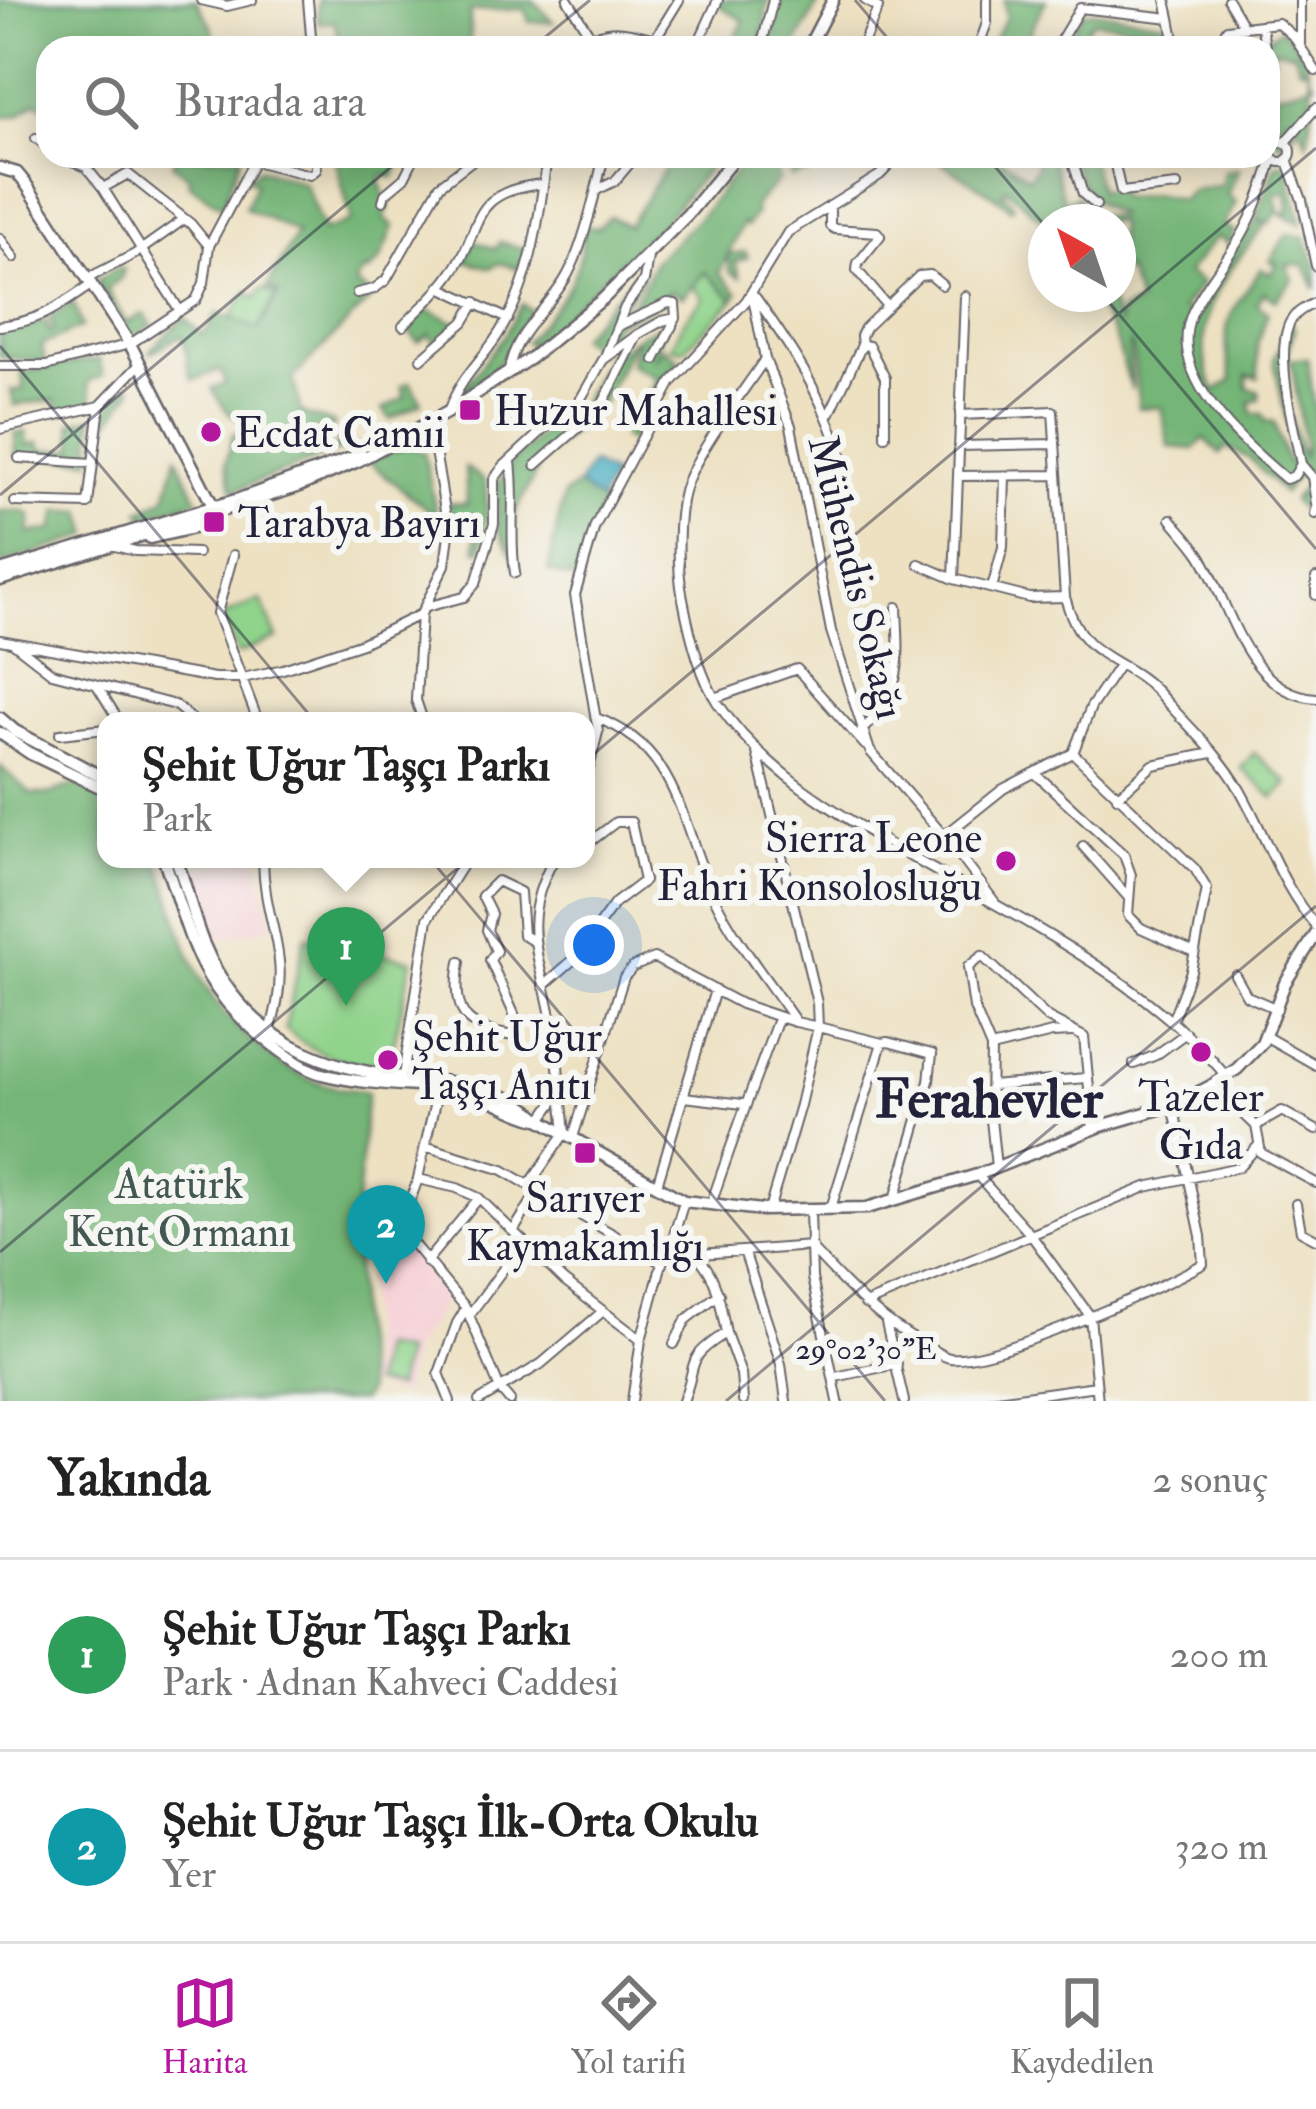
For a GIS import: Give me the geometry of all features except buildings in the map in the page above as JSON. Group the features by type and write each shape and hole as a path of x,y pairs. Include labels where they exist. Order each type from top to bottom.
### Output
{"main road":[{"path":"814,36 833,0"},
{"path":"0,168 17,173 26,184 130,344 213,510 207,524 166,537 141,536 0,575"},
{"path":"0,575 213,510 366,454 448,412 578,321 648,257 726,168"},
{"path":"0,718 97,774"},
{"path":"0,733 31,754 97,786"},
{"path":"167,868 210,985 234,1014 292,1059 316,1072 356,1081 486,1096 522,1116 541,1120"},
{"path":"179,868 199,933 223,983 243,1010 309,1055 347,1070 481,1086 527,1107 541,1120 684,1201 769,1210 831,1210 895,1201 1173,1105 1214,1085 1262,1043 1286,982 1316,930"}],"street":[{"path":"201,0 227,6 251,0"},
{"path":"308,0 311,36"},
{"path":"568,0 583,36"},
{"path":"658,36 679,0"},
{"path":"701,36 718,0"},
{"path":"764,36 773,0"},
{"path":"865,0 878,8 866,36"},
{"path":"982,36 987,0"},
{"path":"1166,0 1173,36"},
{"path":"1228,0 1245,28"},
{"path":"1300,0 1300,48"},
{"path":"1064,36 1082,8 1170,18"},
{"path":"1222,36 1226,29 1278,23 1316,71"},
{"path":"1262,27 1263,36"},
{"path":"603,36 620,29 643,36"},
{"path":"1280,143 1316,108"},
{"path":"1280,144 1290,149 1287,159 1302,200 1316,266"},
{"path":"1280,162 1287,159"},
{"path":"87,168 180,311"},
{"path":"0,366 46,366 130,344 196,300 204,283 209,247 250,168"},
{"path":"282,168 310,175 316,168"},
{"path":"383,201 409,168"},
{"path":"357,293 386,280 440,185 462,168"},
{"path":"448,412 459,383 508,319 533,240 545,168"},
{"path":"509,372 524,335 572,267 601,168"},
{"path":"596,190 615,181 625,168"},
{"path":"595,712 575,595 595,526 672,382 751,292 788,232 887,168"},
{"path":"1074,168 1082,194 1095,204"},
{"path":"1116,168 1121,192 1178,186"},
{"path":"1270,168 1257,208 1190,316 1188,338 1195,374 1216,413 1286,479 1301,464"},
{"path":"104,188 128,174 209,247"},
{"path":"403,326 460,260 482,207 504,194 543,184"},
{"path":"830,206 830,226 880,236 858,262 857,270 887,305"},
{"path":"0,326 54,313 89,282 183,220"},
{"path":"0,238 14,257"},
{"path":"5,640 214,678 243,678 362,643 422,610 464,598 476,584 494,524 494,479 545,428 576,407 644,280 648,257"},
{"path":"829,414 862,345 865,328 924,273 943,286"},
{"path":"440,287 508,319"},
{"path":"751,292 812,380 829,414 847,473"},
{"name":"Mühendis Sokağı","path":"751,292 765,358 791,426 831,631 870,751 999,908"},
{"path":"955,579 965,296"},
{"path":"421,359 464,322 476,302"},
{"path":"1316,302 1292,319 1286,335 1287,394 1301,464 1312,477 1316,509"},
{"path":"616,327 675,304 676,318 655,360"},
{"path":"603,360 637,335 676,318"},
{"path":"536,465 600,409 637,335"},
{"path":"862,345 869,346 885,378 885,436"},
{"path":"765,358 686,483 677,568 688,626 715,698 786,776 845,818 1150,1002 1226,1076"},
{"path":"0,430 100,406 140,364"},
{"path":"15,502 88,504 100,406"},
{"path":"960,415 1053,410 1065,597 1072,623 1093,651 1148,681 1212,753 1238,786 1296,903 1316,930"},
{"path":"420,712 416,700 422,610 445,565 449,535 430,422"},
{"path":"406,435 434,452"},
{"path":"959,446 1054,444"},
{"path":"19,458 92,463"},
{"path":"511,460 514,487 509,540 515,573"},
{"path":"958,476 1057,475"},
{"path":"992,588 1003,547 1005,476"},
{"path":"1171,518 1199,553 1263,673 1293,696 1316,698"},
{"path":"112,545 135,551 197,553"},
{"path":"233,555 217,613 255,712"},
{"path":"920,564 955,579 1029,598 1065,597"},
{"path":"1315,580 1316,595"},
{"path":"862,730 878,716 896,684 900,668 897,607"},
{"path":"5,640 52,673 175,705 183,712"},
{"path":"944,836 1003,789 1073,754 1091,707 1119,664"},
{"path":"715,698 797,669 870,751"},
{"path":"97,685 114,712"},
{"path":"595,712 595,754"},
{"path":"596,718 623,727 652,752 672,788 716,900 796,1022"},
{"path":"60,734 97,730"},
{"path":"755,747 817,1003 818,1027 769,1210"},
{"path":"1117,797 1153,765 1212,753"},
{"path":"1073,754 1195,869 1208,889 1195,952 1172,1021"},
{"path":"1037,775 1124,855 1131,874 1128,914 1141,928 1195,952"},
{"path":"543,986 574,960 615,903 644,880 631,822 616,821 595,838"},
{"path":"1083,846 1130,899"},
{"path":"264,868 282,965 279,1003 270,1031"},
{"path":"403,1078 428,919 460,868"},
{"path":"549,868 533,909 532,941 554,1036 569,1135"},
{"path":"547,871 552,868"},
{"path":"460,962 456,996 470,1023 483,1032 515,1036 511,1005 490,960 496,951 488,932 491,914 482,896 497,881 520,892 523,935 532,941"},
{"path":"996,1167 991,1048 974,1008 968,967 982,956 1048,1018 1084,1037 1094,1129"},
{"path":"514,1231 534,1188 569,1135 624,977 633,967 654,958 778,1019 932,1054 929,1081 895,1201"},
{"path":"1235,975 1247,996 1276,1009"},
{"path":"657,1186 716,990"},
{"path":"710,1205 743,1104 778,1019"},
{"path":"991,1048 1074,1032"},
{"path":"1134,1064 1186,1033"},
{"path":"1265,1036 1316,1065"},
{"path":"831,1210 883,1043"},
{"path":"991,1086 1086,1078"},
{"path":"1214,1085 1256,1126 1261,1153 1316,1183"},
{"path":"438,1089 418,1179 400,1228 468,1312 509,1401"},
{"path":"541,1120 560,1092"},
{"path":"684,1097 743,1104"},
{"path":"812,1247 863,1304 948,1358 992,1351 1090,1316 1203,1264 1173,1105"},
{"path":"1256,1126 1282,1111 1316,1130"},
{"path":"425,1146 502,1170 662,1263"},
{"path":"863,1304 1146,1187 1239,1167 1257,1147"},
{"path":"977,1174 1031,1235 1090,1316 1098,1401"},
{"path":"418,1179 478,1198 602,1312 641,1340"},
{"path":"427,1262 478,1198"},
{"path":"632,1401 641,1340 684,1201"},
{"path":"1296,1204 1301,1231 1316,1239"},
{"path":"810,1211 812,1278 838,1401"},
{"path":"674,1234 699,1254 719,1294 741,1374 743,1400"},
{"path":"450,1401 440,1373 457,1323 524,1241"},
{"path":"699,1254 812,1247"},
{"path":"744,1251 781,1364 786,1401"},
{"path":"674,1344 686,1320 719,1294"},
{"path":"478,1401 541,1364 602,1312"},
{"path":"886,1322 904,1401"},
{"path":"683,1401 698,1352 727,1333"},
{"path":"835,1377 898,1364"},
{"path":"990,1401 1096,1386"}],"shaded area":[{"path":"259,868 272,926 208,941 192,873"},
{"path":"398,1232 446,1300 413,1348 402,1395 369,1385 366,1237"}],"green space":[{"path":"0,0 196,0 212,27 213,36 36,36 36,102 19,115 0,117"},
{"path":"318,0 533,0 553,22 529,22 525,9 470,11 470,36 338,36 335,22 318,23"},
{"path":"720,0 768,0 763,36 736,36 744,21 718,5"},
{"path":"780,0 820,0 800,36 773,36"},
{"path":"1004,0 1046,0 1028,36 996,36 1006,18"},
{"path":"1083,13 1172,23 1173,30 1092,21 1083,36 1069,36"},
{"path":"1280,28 1292,38 1309,73 1299,68 1294,52 1280,50 1280,36 1271,36"},
{"path":"1311,84 1307,143 1296,117 1283,119 1282,129 1297,127 1280,144 1280,92"},
{"path":"1280,164 1287,165 1302,224 1280,213 1289,212 1287,191 1275,195 1279,210 1269,223 1257,218"},
{"path":"177,168 237,168 222,207 188,183 190,178"},
{"path":"338,168 398,168 394,177 383,176 380,182 389,206 384,218 394,226 381,259 369,272 364,270 356,284 373,296 293,378 301,413 334,423 334,427 311,429 303,447 309,456 337,447 337,441 354,445 233,491 226,463 233,434 250,435 251,422 232,415 219,401 212,388 226,383 220,370 193,380 180,336 150,353 151,349 184,318 203,335 218,313 258,329 279,293 267,288 297,233 245,208 256,183 246,178 260,169 304,183 324,231 351,221"},
{"path":"665,168 709,168 662,223 531,347 525,342 574,277 583,226 597,228 610,216 628,226"},
{"path":"738,168 782,168 776,169 778,180 753,208 756,213 747,226 743,223 719,273 738,293 734,300 705,272 683,297 670,291 660,303 620,322 653,262 702,214"},
{"path":"788,168 809,168 808,173 791,177"},
{"path":"950,168 1015,168 1029,177 1036,168 1054,168 1064,202 1079,196 1079,204 1028,207 1006,188 1002,193 1014,205 1011,209"},
{"path":"1075,168 1093,168 1099,191 1115,187 1121,198 1153,194 1182,200 1190,190 1222,185 1224,171 1239,169 1227,195 1236,202 1224,226 1234,232 1229,245 1217,236 1187,273 1202,283 1182,309 1191,313 1257,220 1266,224 1223,282 1206,322 1204,344 1215,391 1232,380 1226,345 1234,309 1261,269 1270,274 1277,264 1270,261 1287,234 1305,237 1316,266 1316,289 1304,264 1287,265 1293,280 1276,300 1264,292 1257,304 1268,312 1257,345 1258,378 1247,375 1247,388 1259,391 1259,400 1250,402 1252,414 1274,422 1287,463 1294,458 1274,360 1290,322 1295,330 1287,361 1287,394 1303,457 1291,360 1307,358 1315,409 1316,524 1292,501 1310,479 1301,471 1283,493 1250,459 1226,447 1220,454 1204,438 1195,449 1169,447 1161,407 1139,408 1133,349 1129,344 1132,390 1113,333 1100,312 1114,312 1119,324 1121,312 1136,312 1136,204 1099,204 1087,193"},
{"path":"473,241 496,249 500,242 526,249 519,269 466,261"},
{"path":"745,252 748,257 735,262 740,277 730,272 728,255"},
{"path":"642,266 641,280 623,304 601,353 579,337"},
{"path":"124,268 122,277 107,289 126,323 144,314 152,325 130,338 96,281"},
{"path":"705,272 734,300 683,350 671,347 686,318 704,298 692,285"},
{"path":"262,289 276,295 258,329 231,318 247,292 256,298"},
{"path":"73,302 82,327 42,345 45,362 0,357 0,332 46,321 49,331 54,330 50,318"},
{"path":"522,304 533,312 510,348 482,380 459,394 504,336"},
{"path":"428,310 459,324 435,346 430,334 418,342 407,329"},
{"path":"667,322 653,360 663,347 680,360 630,442 622,437 657,378 630,364 638,336"},
{"path":"635,338 599,408 535,466 515,513 514,559 498,528 498,484 512,462 546,430 578,409 605,361"},
{"path":"99,359 103,375 88,382 93,404 60,414 55,400 14,405 11,390 23,390 22,372"},
{"path":"410,382 422,403 390,419 383,409 405,397 402,386"},
{"path":"130,385 132,391 105,428 103,466 97,466 104,421 114,401"},
{"path":"93,417 90,460 16,456 15,434 26,432 28,445 40,442 42,450 75,449 71,423"},
{"path":"408,446 424,452 437,517 367,461"},
{"path":"177,456 198,500 145,517 140,511 166,497"},
{"path":"465,467 485,481 481,550 476,550 475,516 455,518 445,503 467,504"},
{"path":"578,485 602,502 576,580 548,571 564,495"},
{"path":"0,511 31,516 29,533 53,530 58,511 83,511 90,535 0,565"},
{"path":"261,600 277,638 238,654 222,616"},
{"path":"1254,753 1288,783 1274,798 1241,768"},
{"name":"Atatürk Kent Ormanı","path":"0,766 31,794 51,794 80,783 97,793 97,868 161,868 187,948 225,1014 284,1066 330,1086 367,1092 355,1225 358,1329 367,1391 362,1401 0,1401"},
{"path":"305,937 412,960 393,1048 402,1051 398,1067 337,1059 285,1028"},
{"path":"380,1347 404,1352 396,1388 373,1384"}],"water":[{"path":"591,463 613,475 599,501 578,485"}],"place":[{"name":"Huzur Mahallesi","path":"470,410"},
{"name":"Ecdat Camii","path":"211,432"},
{"name":"Tarabya Bayırı","path":"214,522"},
{"name":"Sierra Leone Fahri Konsolosluğu","path":"1006,861"},
{"name":"Şehit Uğur Taşçı Parkı","path":"346,1006"},
{"name":"Tazeler Gıda","path":"1201,1052"},
{"name":"Şehit Uğur Taşçı Anıtı","path":"388,1060"},
{"name":"Sarıyer Kaymakamlığı","path":"585,1153"},
{"name":"Şehit Uğur Taşçı İlk-Orta Okulu","path":"386,1284"}],"district":[{"name":"Ferahevler","path":"989,1098"}]}
